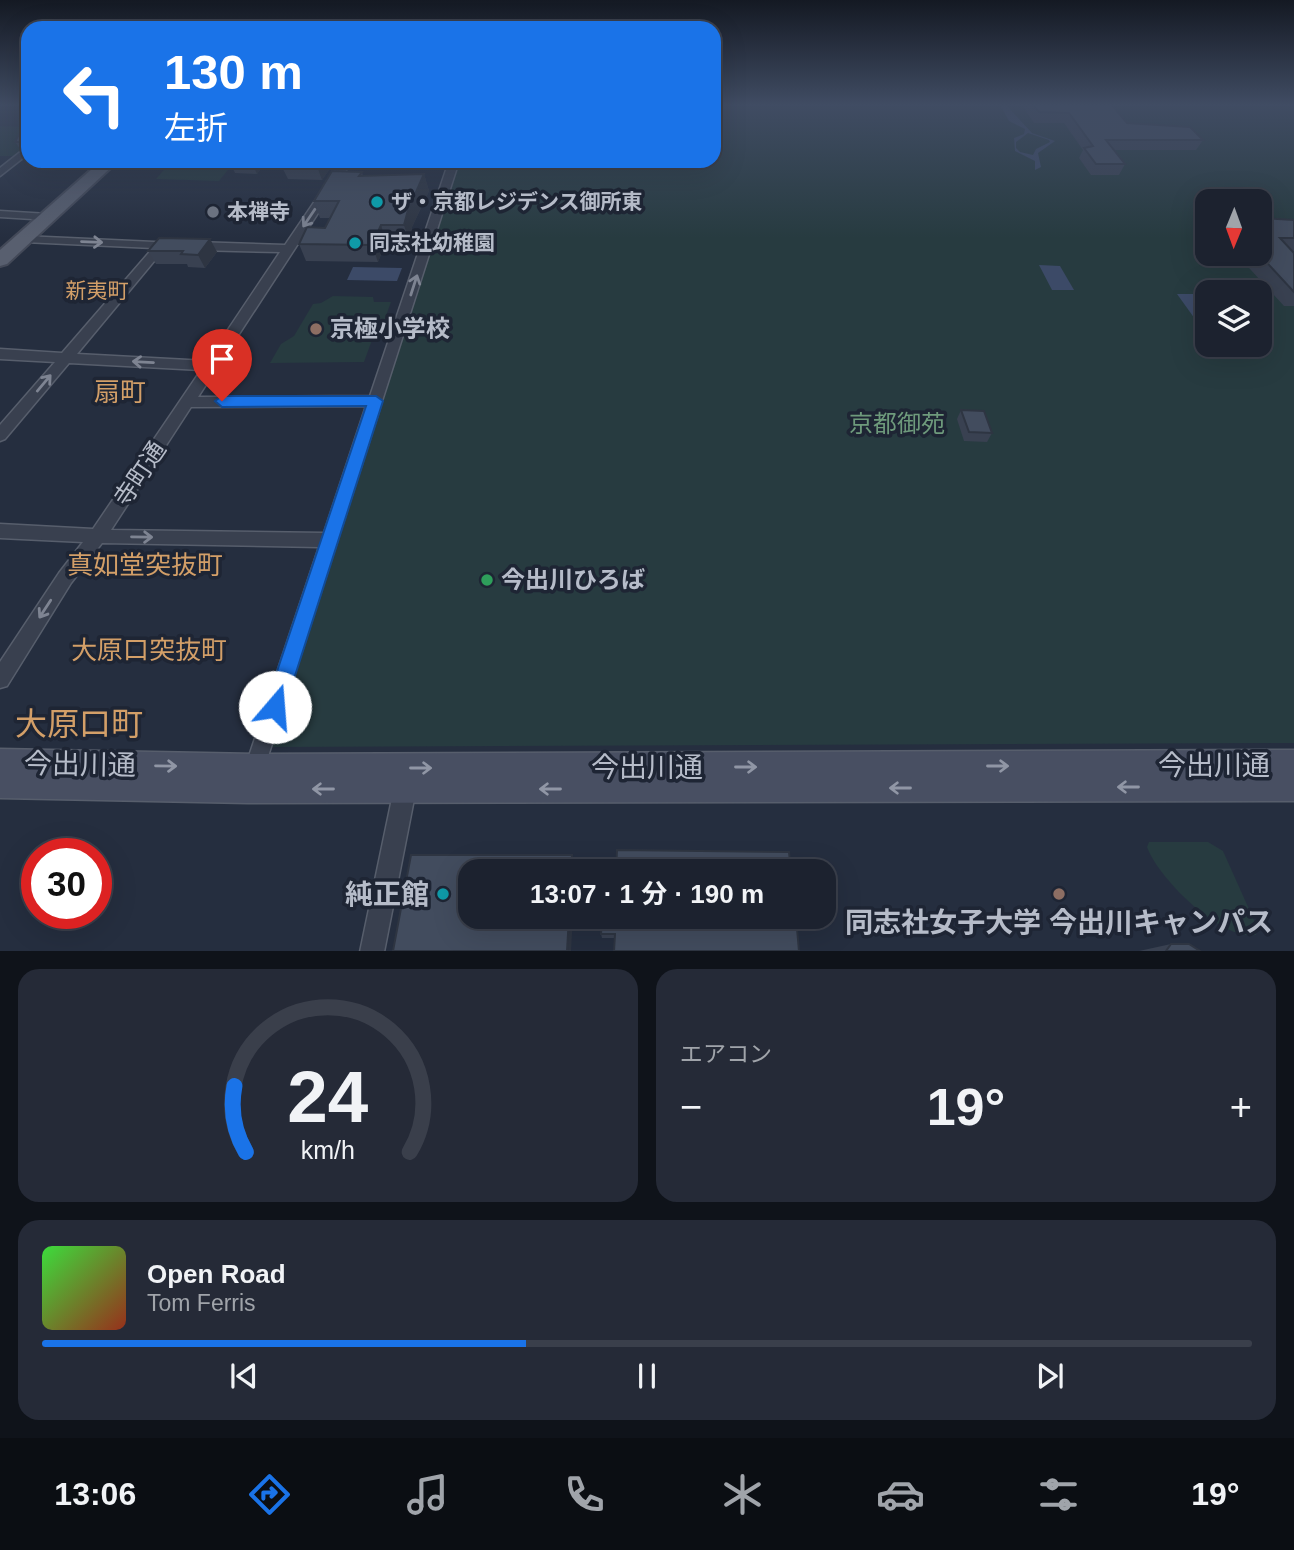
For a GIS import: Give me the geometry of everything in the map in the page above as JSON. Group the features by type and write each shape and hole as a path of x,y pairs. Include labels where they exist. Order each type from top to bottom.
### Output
{"main road":[{"path":"0,260 102,168"},
{"name":"今出川通","path":"0,762 255,768 1294,764"},
{"name":"今出川通","path":"0,784 405,789 1294,786"}],"street":[{"path":"0,173 21,155"},
{"name":"寺町通","path":"0,679 65,578 98,537 342,168"},
{"path":"255,768 452,168"},
{"path":"0,214 48,217"},
{"path":"24,239 288,249"},
{"path":"0,435 162,245"},
{"path":"0,354 211,366"},
{"path":"188,402 376,401"},
{"path":"0,531 98,537 330,540"},
{"path":"372,951 405,789"}],"green space":[{"path":"0,149 21,149 14,156 0,156"},
{"name":"京都御苑","path":"721,149 1294,149 1294,743 272,747 457,168 721,168"},
{"path":"166,168 229,168 219,181 156,179"},
{"path":"333,296 373,297 374,302 391,302 383,324 369,333 367,339 372,340 364,362 270,363 281,344 294,336 313,304"},
{"path":"1149,842 1208,842 1223,851 1257,927 1256,935 1242,934 1226,928 1192,905 1153,860 1147,847"}],"water":[{"path":"1036,149 1043,149 1038,153 1041,167 1035,170 1035,161 1015,151 1033,155"},
{"path":"1039,265 1060,266 1074,290 1052,290"},
{"path":"353,267 402,268 397,281 347,280"},
{"path":"1177,294 1195,294 1195,319"}],"building":[{"path":"1085,149 1113,149 1125,164 1096,164"},
{"path":"284,168 319,168 318,169"},
{"path":"332,171 362,172 359,176 424,174 404,225 381,225 372,245 299,244 307,227 325,228 339,201 314,201"},
{"path":"1272,219 1294,220 1294,238 1280,238 1294,253 1294,292 1270,266"},
{"path":"159,238 210,239 198,255 181,254 183,251 148,251"},
{"path":"961,410 984,411 992,433 969,432"},
{"path":"617,850 789,852 790,859 617,859"},
{"name":"純正館","path":"411,855 572,855 572,859 458,859 458,929 568,929 567,951 393,951"},
{"path":"601,929 797,929 799,951 614,951 615,934 601,934"},
{"path":"1171,944 1189,944 1200,951 1166,951"}],"place":[{"name":"ザ・京都レジデンス御所東","path":"377,202"},
{"name":"本禅寺","path":"213,212"},
{"name":"同志社幼稚園","path":"355,243"},
{"name":"京極小学校","path":"316,329"},
{"name":"今出川ひろば","path":"487,580"},
{"name":"純正館","path":"443,894"},
{"name":"同志社女子大学 今出川キャンパス","path":"1059,894"}],"district":[{"name":"新夷町","path":"97,291"},
{"name":"扇町","path":"120,392"},
{"name":"真如堂突抜町","path":"145,565"},
{"name":"大原口突抜町","path":"149,650"},
{"name":"大原口町","path":"79,724"}],"route":[{"path":"222,401 376,401 275,707"}]}
